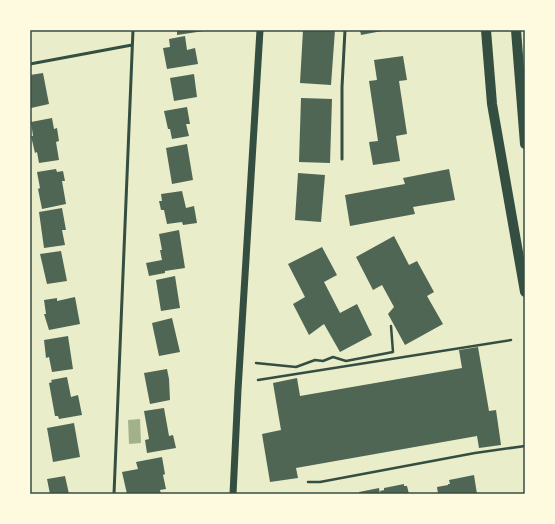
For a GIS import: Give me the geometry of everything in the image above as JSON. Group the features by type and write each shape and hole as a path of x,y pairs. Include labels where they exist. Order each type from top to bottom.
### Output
{"main road":[{"path":"486,30 492,104 525,292"},
{"path":"516,30 525,144"}],"street":[{"path":"233,494 260,30"}],"lane":[{"path":"114,494 133,30"},
{"path":"342,159 342,87 345,30"},
{"path":"30,64 132,45"}],"path":[{"path":"256,363 296,367 315,360 323,361 333,357 346,361 393,352 391,326"},
{"path":"258,380 511,340"},
{"path":"308,482 320,482 476,453 525,446"}],"shaded area":[{"path":"140,419 141,443 129,444 128,420"}],"building":[{"path":"177,30 204,30 204,31 177,35"},
{"path":"303,30 335,30 331,85 300,83"},
{"path":"360,30 382,30 382,31 361,35"},
{"path":"185,36 187,50 195,48 198,64 167,69 163,48 170,47 169,39"},
{"path":"403,56 407,80 399,81 407,134 396,136 400,161 373,165 369,142 378,141 369,81 377,80 374,60"},
{"path":"43,73 49,104 31,108 30,75"},
{"path":"194,74 197,97 174,101 170,78"},
{"path":"301,98 332,99 330,163 299,162"},
{"path":"187,107 190,124 186,124 189,136 172,139 164,111"},
{"path":"52,118 54,129 57,128 59,141 56,142 59,160 39,163 37,152 35,153 31,136 33,136 31,122"},
{"path":"187,144 193,180 172,184 166,148"},
{"path":"56,169 57,172 63,171 65,181 62,181 66,204 42,209 38,189 40,188 37,172"},
{"path":"449,169 455,200 413,207 415,214 350,226 345,195 405,184 403,178"},
{"path":"298,173 325,175 321,222 295,220"},
{"path":"182,191 186,208 194,206 197,223 183,225 182,222 167,224 164,210 161,210 159,201 162,201 161,194"},
{"path":"62,208 66,230 62,230 65,245 44,248 39,212"},
{"path":"179,230 185,268 165,271 165,273 149,276 146,263 162,260 159,234"},
{"path":"394,236 409,265 417,261 434,292 427,296 443,324 405,345 388,314 394,307 382,285 373,290 356,257"},
{"path":"322,247 337,275 324,282 340,313 357,304 372,335 340,352 324,324 309,335 293,304 305,297 288,264"},
{"path":"61,251 67,281 47,284 40,254"},
{"path":"175,276 180,308 161,311 156,280"},
{"path":"75,297 80,324 49,330 44,314 46,314 44,300 57,298 57,301"},
{"path":"172,318 180,352 159,356 152,323"},
{"path":"68,336 73,369 52,372 49,357 46,358 44,340"},
{"path":"478,347 489,411 496,410 501,445 479,448 477,436 296,468 298,478 270,482 262,434 281,430 273,383 297,378 300,396 462,368 459,350"},
{"path":"167,369 170,400 150,404 144,373"},
{"path":"67,377 71,397 78,395 82,415 59,419 58,416 55,416 49,383 52,382 51,380"},
{"path":"164,408 169,436 173,435 176,448 147,453 145,440 149,439 144,411"},
{"path":"74,423 80,457 53,462 47,428"},
{"path":"162,457 165,474 163,475 166,489 160,490 161,494 127,494 122,472 138,469 136,462"},
{"path":"474,475 477,494 438,494 437,487 450,484 449,480"},
{"path":"65,476 69,494 50,494 47,479"},
{"path":"404,484 404,486 407,486 409,494 381,494 380,491 384,490 384,488"},
{"path":"379,488 380,494 359,494 359,492"}]}
